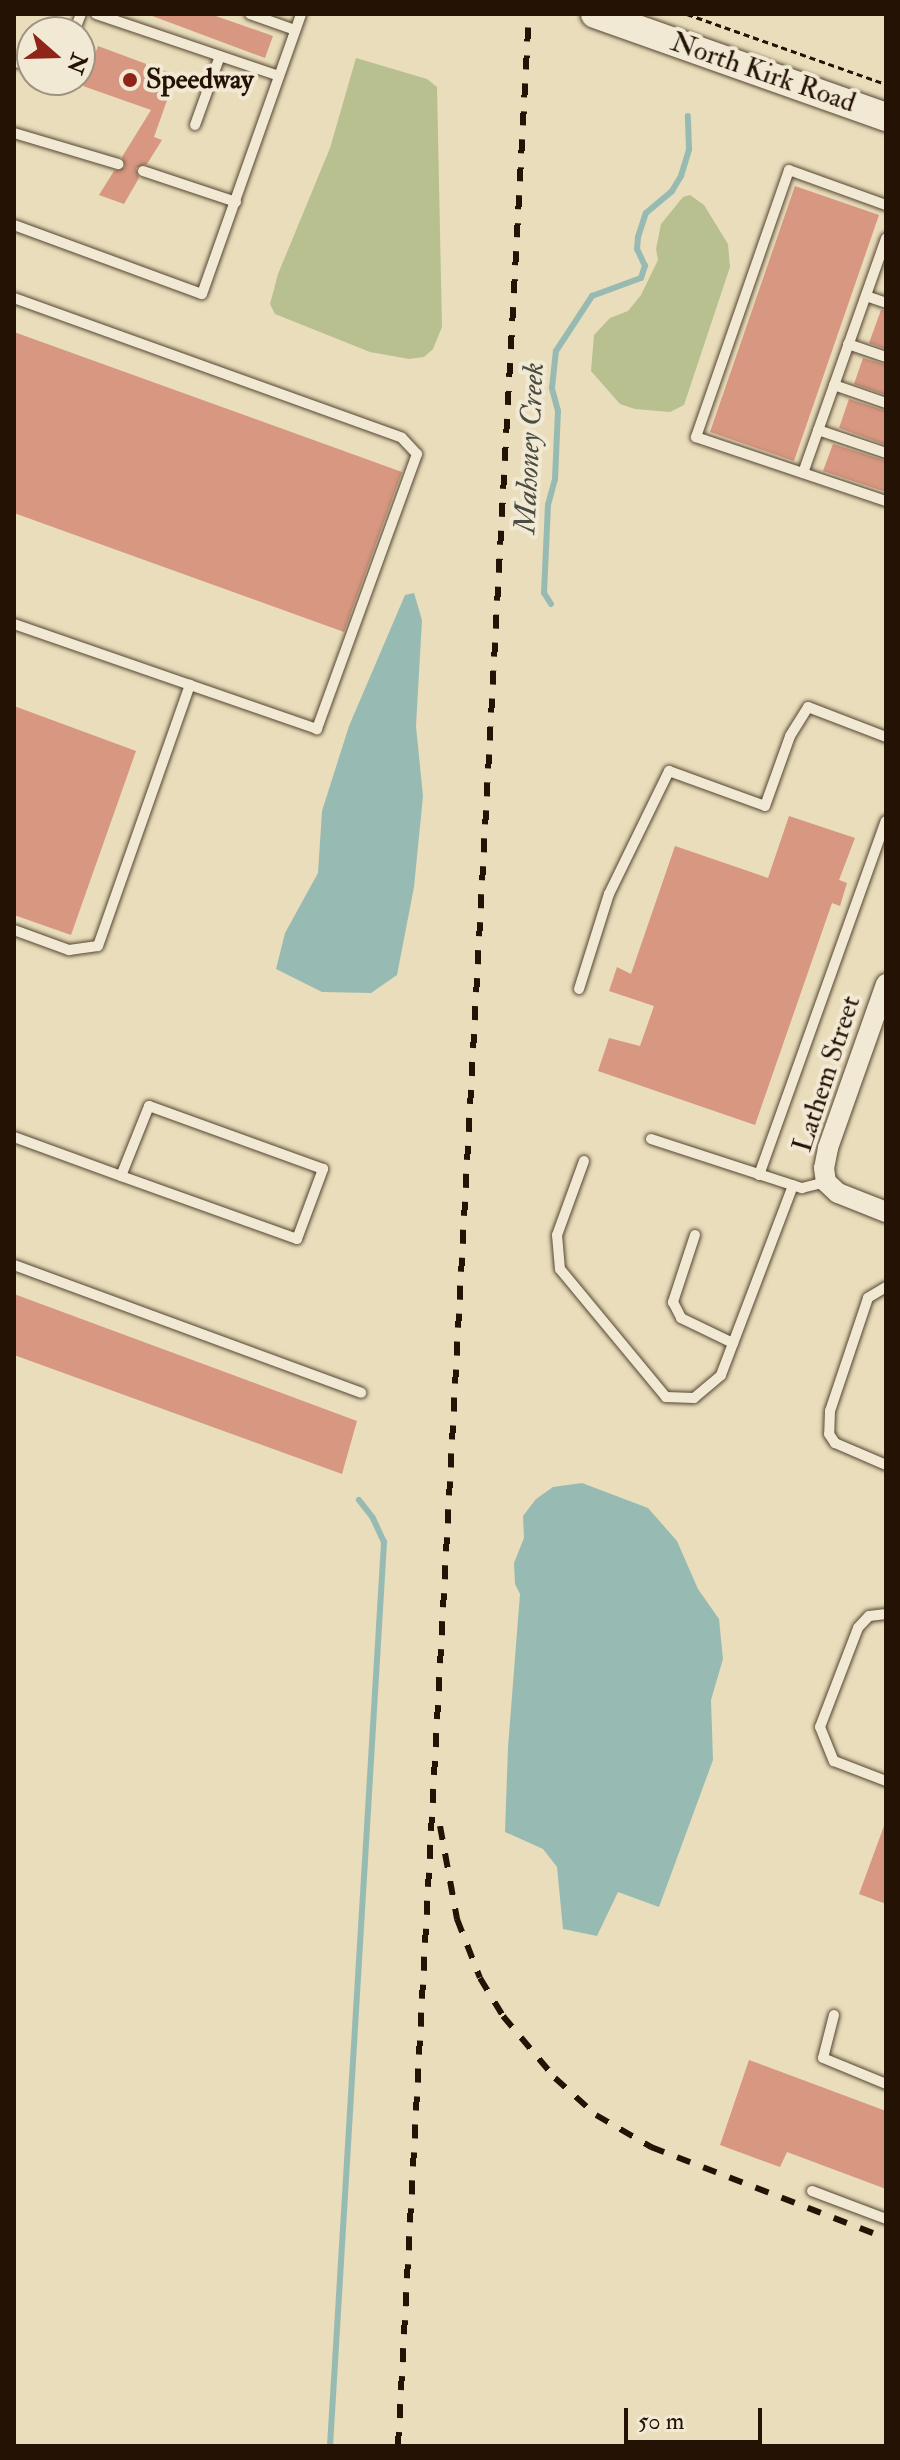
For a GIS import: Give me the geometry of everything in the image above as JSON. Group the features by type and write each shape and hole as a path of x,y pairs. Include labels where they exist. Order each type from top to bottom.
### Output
{"street":[{"name":"North Kirk Road","path":"595,14 886,117"},
{"name":"Lathem Street","path":"826,1182 828,1148 879,1025 885,993"},
{"path":"826,1182 849,1199 886,1212"}],"lane":[{"path":"96,14 279,76"},
{"path":"250,14 295,30"},
{"path":"14,225 202,294 301,14"},
{"path":"195,125 220,56"},
{"path":"14,133 118,164"},
{"path":"886,205 789,170 696,437 886,501"},
{"path":"143,171 236,202"},
{"path":"803,473 883,256 886,238"},
{"path":"866,296 886,303"},
{"path":"14,298 402,438 417,454 317,729 14,624"},
{"path":"848,344 886,357"},
{"path":"834,385 886,403"},
{"path":"818,430 886,453"},
{"path":"14,930 69,950 98,946 190,685"},
{"path":"579,989 609,894 669,771 765,806 790,736 808,707 886,737"},
{"path":"759,1175 886,821"},
{"path":"14,1137 121,1176 297,1239 323,1169 149,1106 121,1176"},
{"path":"651,1139 802,1188 826,1182"},
{"path":"584,1161 557,1235 560,1269 666,1397 694,1398 721,1375 793,1185"},
{"path":"695,1235 673,1302 681,1318 733,1343"},
{"path":"14,1265 361,1393"},
{"path":"886,1287 868,1298 830,1411 829,1434 835,1443 886,1465"},
{"path":"886,1614 869,1616 858,1628 820,1727 834,1761 886,1781"},
{"path":"834,2015 823,2058 886,2084"},
{"path":"812,2191 886,2219"}],"path":[{"path":"687,14 886,84"}],"green space":[{"path":"356,58 427,79 437,87 442,327 433,349 424,357 409,359 370,352 275,314 270,304 278,274 330,148"},
{"path":"690,195 704,205 728,244 730,267 684,405 670,412 635,409 620,404 591,371 594,335 610,318 628,311 641,295 658,260 656,249 661,224 683,197"}],"water":[{"path":"414,593 422,620 416,726 423,796 414,887 397,975 371,993 322,992 276,969 285,933 318,873 322,811 349,726 405,595"},
{"path":"582,1483 648,1508 677,1541 698,1589 719,1619 723,1659 711,1700 713,1760 659,1907 618,1892 597,1936 563,1929 557,1867 543,1849 505,1832 520,1594 515,1584 514,1563 524,1538 523,1516 536,1499 553,1487"}],"building":[{"name":"Speedway","path":"147,14 210,14 273,36 265,58"},
{"name":"Speedway","path":"98,46 176,75 154,137 162,140 147,164 136,168 139,178 124,204 99,195 114,171 125,167 122,157 151,110 96,91"},
{"path":"795,186 879,215 794,461 710,432"},
{"path":"881,310 886,311 886,349 869,343"},
{"path":"14,332 402,472 344,632 14,513"},
{"path":"863,358 886,365 886,395 854,384"},
{"path":"849,399 886,411 886,445 839,428"},
{"path":"833,444 886,461 886,492 823,471"},
{"path":"14,706 136,751 71,935 14,915"},
{"path":"789,816 855,838 839,880 847,883 840,906 832,903 755,1125 598,1071 609,1038 640,1046 654,1006 609,991 617,967 631,974 675,846 768,878"},
{"path":"14,1294 357,1421 342,1474 14,1355"},
{"path":"886,1826 886,1904 859,1894"},
{"path":"749,2060 886,2111 886,2189 787,2152 780,2167 720,2145"}],"waterway":[{"name":"Mahoney Creek","path":"551,604 544,593 548,505 555,479 558,411 552,388 556,351 592,296 641,278 645,266 637,249 638,237 646,213 672,191 681,176 689,149 688,116"},
{"path":"330,2446 384,1542 373,1518 359,1500"}],"railway":[{"path":"398,2446 529,14"},
{"path":"440,1826 457,1919 480,1978 503,2016 555,2078 596,2115 651,2147 886,2238"}],"place":[{"name":"Speedway","path":"130,80"}]}
